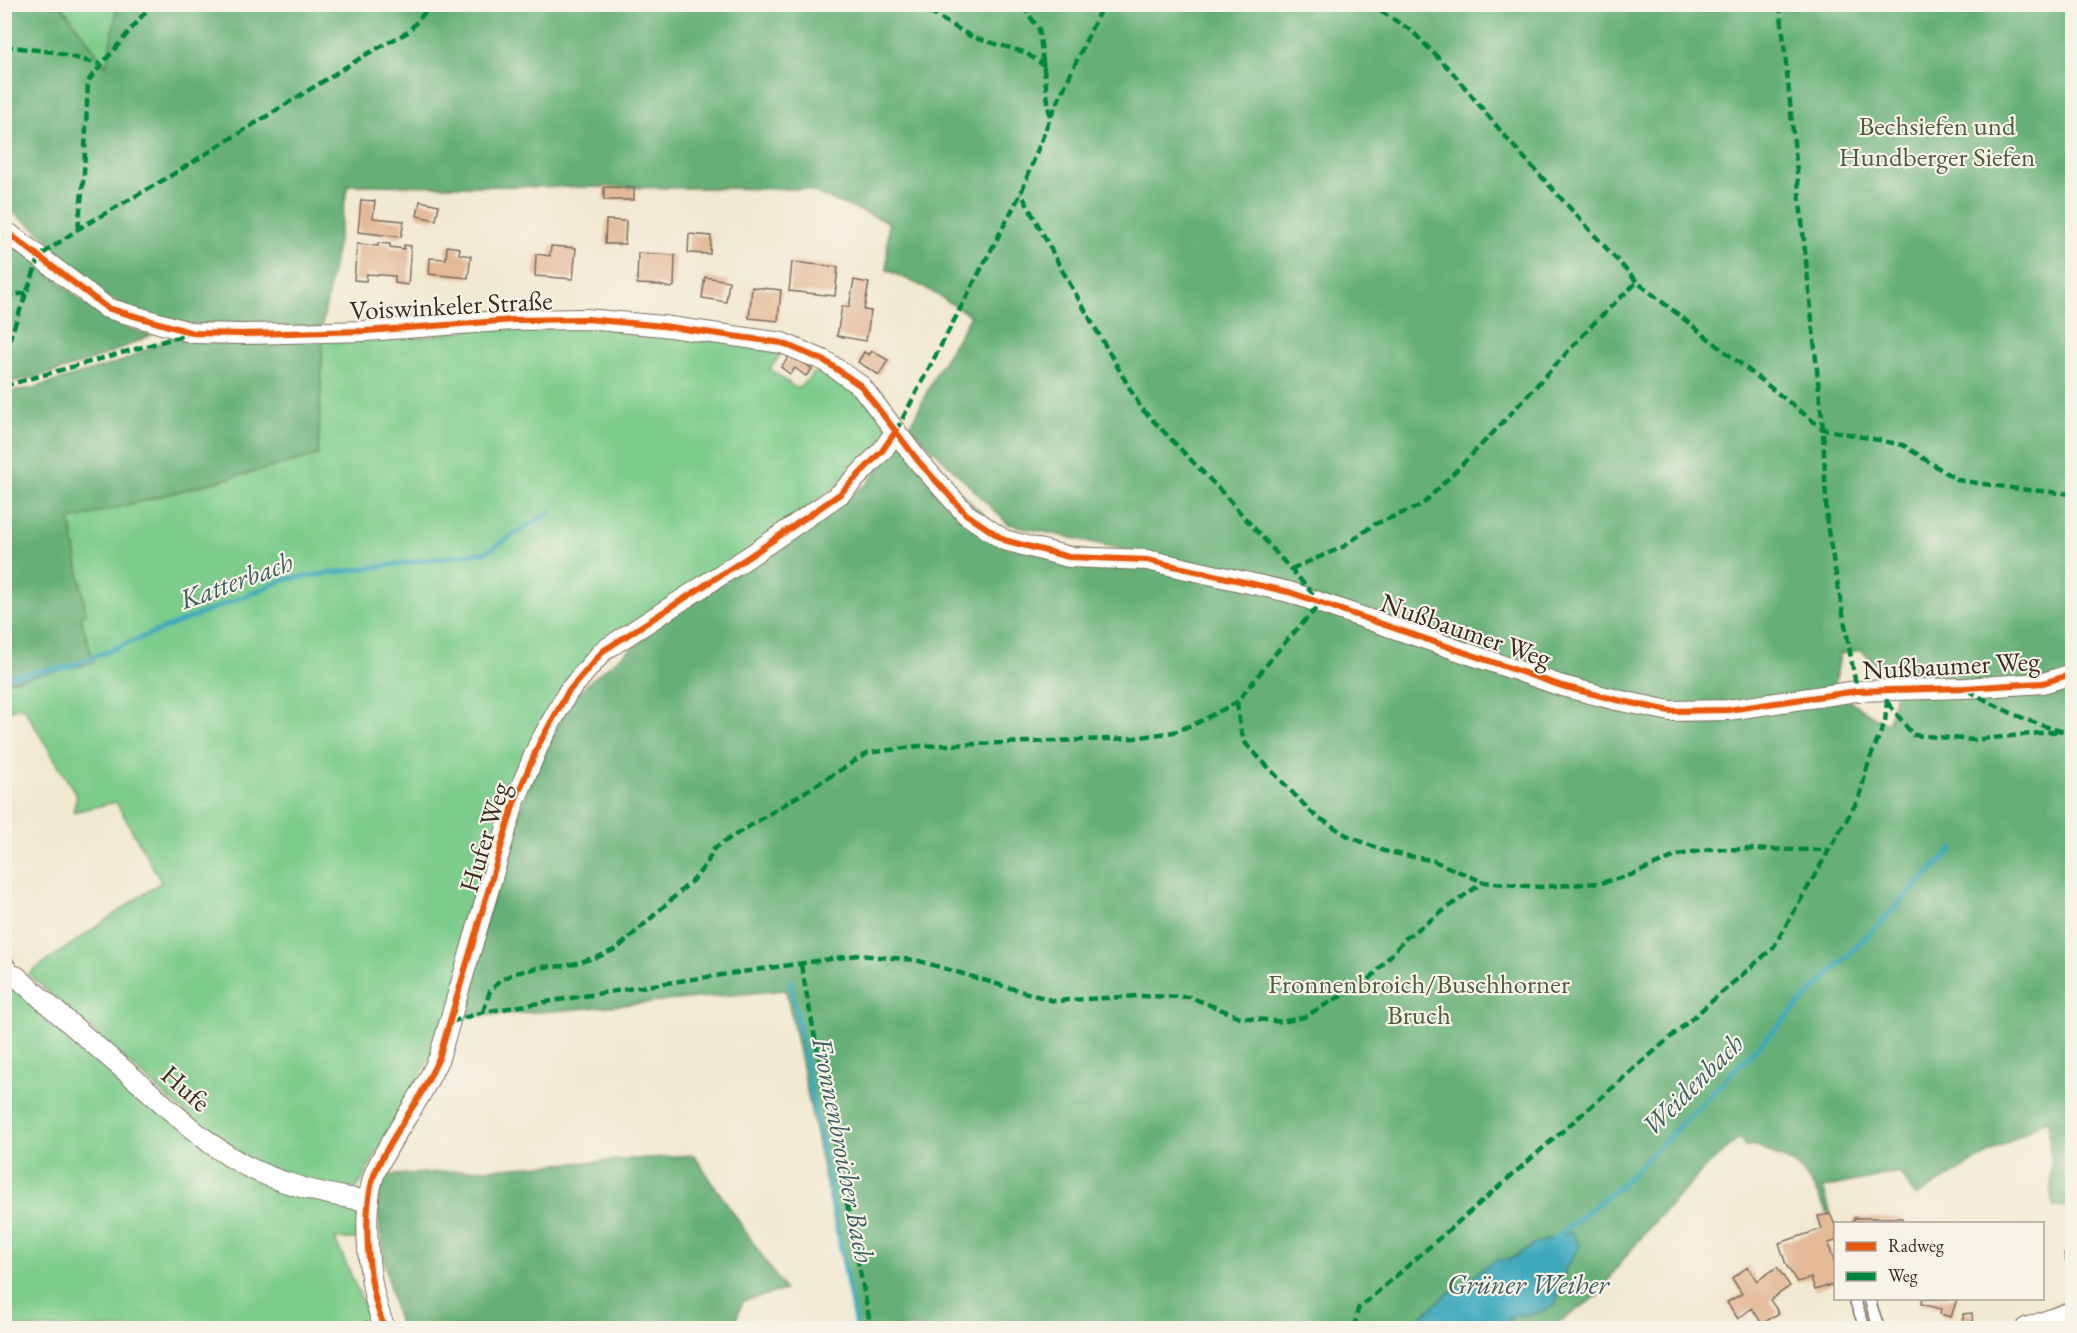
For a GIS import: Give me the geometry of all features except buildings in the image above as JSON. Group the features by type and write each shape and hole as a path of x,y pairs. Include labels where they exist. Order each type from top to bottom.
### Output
{"street":[{"name":"Voiswinkeler Straße","path":"4,230 107,308 193,333 366,331 514,320 586,319 663,326 782,343 825,361 861,386 896,431"},
{"name":"Nußbaumer Weg","path":"896,431 919,462 966,514 1004,540 1069,557 1147,560 1289,592 1562,686 1670,711 1728,710 1857,691 2043,683 2073,674"},
{"name":"Hufer Weg","path":"385,1329 374,1296 369,1251 369,1201 375,1172 422,1092 439,1058 514,803 539,744 568,692 603,651 750,556 840,494 882,451 896,431"},
{"name":"Hufe","path":"16,976 56,1013 205,1139 241,1164 304,1188 369,1201"},
{"path":"2026,1329 2073,1312"}],"lane":[{"name":"Hufe","path":"4,956 16,976"},
{"path":"1854,1300 1865,1329"},
{"path":"1869,1300 1879,1329"}],"green space":[{"path":"118,4 2072,5 2072,1208 2053,1207 2048,1119 1916,1196 1899,1172 1823,1188 1831,1214 1828,1215 1812,1185 1796,1166 1760,1147 1745,1146 1739,1138 1706,1167 1648,1229 1618,1266 1599,1295 1550,1328 856,1328 786,990 566,1010 468,1017 458,1014 510,841 538,766 574,698 590,681 667,620 868,483 902,435 1002,533 1284,595 1286,585 1008,524 909,426 935,375 971,316 926,288 887,270 888,222 806,189 348,185 322,327 178,325 141,316 88,286 54,251 54,244 5,208 4,5 61,5 106,66","holes":["1861,650 1897,684 1889,722 1882,722 1834,691 1840,654"]},
{"path":"61,5 118,5 107,67"},
{"path":"4,234 92,310 121,326 151,335 80,364 5,383"},
{"path":"592,321 745,344 781,354 770,369 797,389 822,366 896,427 858,470 584,672 436,1046 361,1182 356,1189 342,1193 289,1179 219,1143 28,974 161,882 116,802 73,812 77,796 23,707 5,711 4,682 94,663 79,615 86,613 70,520 318,455 323,336 424,337 505,323"},
{"path":"178,334 323,336 318,455 70,520 86,614 80,615 94,663 5,682 4,392 33,388 123,361"},
{"path":"18,983 190,1132 353,1208 359,1220 363,1239 335,1239 371,1320 351,1328 5,1328 4,986"},
{"path":"694,1155 785,1290 743,1301 733,1328 401,1328 392,1299 380,1234 378,1202 380,1176"}],"water":[{"name":"Grüner Weiher","path":"1571,1232 1580,1245 1566,1268 1555,1306 1536,1313 1511,1317 1504,1328 1407,1328 1445,1296 1495,1260 1509,1260 1537,1243"}],"waterway":[{"name":"Katterbach","path":"4,677 69,667 287,579 486,552 550,512"},
{"name":"Weidenbach","path":"1553,1240 1622,1184 1953,849"},
{"name":"Fronnenbroicher Bach","path":"790,980 856,1328"}],"marked path":[{"path":"78,229 84,173 88,81 152,4"},
{"path":"4,354 40,256 78,229 167,178 367,54 408,32 432,4"},
{"path":"903,4 931,13 972,37 1024,52 1045,66"},
{"path":"896,431 1021,193 1050,118 1039,29 1021,4"},
{"path":"1051,116 1103,4"},
{"path":"1369,4 1412,31 1452,72 1509,141 1637,282 1823,429 1903,445 1957,480 2072,494"},
{"path":"1780,4 1823,429 1827,525 1857,691"},
{"path":"4,46 54,52 102,65"},
{"path":"483,1012 490,991 501,980 515,973 542,967 565,966 598,957 618,948 695,878 707,863 714,848 868,753 919,746 1135,738 1174,732 1237,702 1280,648 1321,603 1220,490 1141,408 1021,193"},
{"path":"1291,569 1343,547 1375,524 1422,505 1492,434 1595,322 1637,282"},
{"path":"4,296 27,293"},
{"path":"4,386 189,334"},
{"path":"1354,1328 1358,1309 1773,948 1859,798 1869,761 1885,722 1888,690"},
{"path":"1968,690 2018,716 2072,733"},
{"path":"1237,702 1240,728 1246,744 1313,814 1348,836 1384,851 1434,861 1483,882"},
{"path":"1888,703 1913,735 1973,740 2060,731"},
{"path":"451,1022 483,1012 858,955 916,960 1054,1001 1138,996 1190,997 1240,1017 1282,1022 1304,1017 1369,980 1406,938 1483,882 1539,887 1601,883 1631,875 1678,855 1709,849 1830,850"},
{"path":"801,965 871,1328"},
{"path":"4,981 16,976"}],"cycle path":[{"path":"4,230 107,308 193,333 366,331 514,320 586,319 663,326 782,343 825,361 861,386 919,462 966,514 1004,540 1069,557 1147,560 1289,592 1562,686 1617,700 1670,711 1728,710 1857,691 2043,683 2072,674"},
{"path":"385,1328 370,1272 367,1227 371,1186 376,1170 391,1141 420,1095 439,1058 514,803 539,744 568,692 603,651 750,556 840,494 882,451 896,431"}],"park label":[{"name":"Bechsiefen und Hundberger Siefen","path":"1937,140"},
{"name":"Fronnenbroich/Buschhorner Bruch","path":"1419,998"}]}
